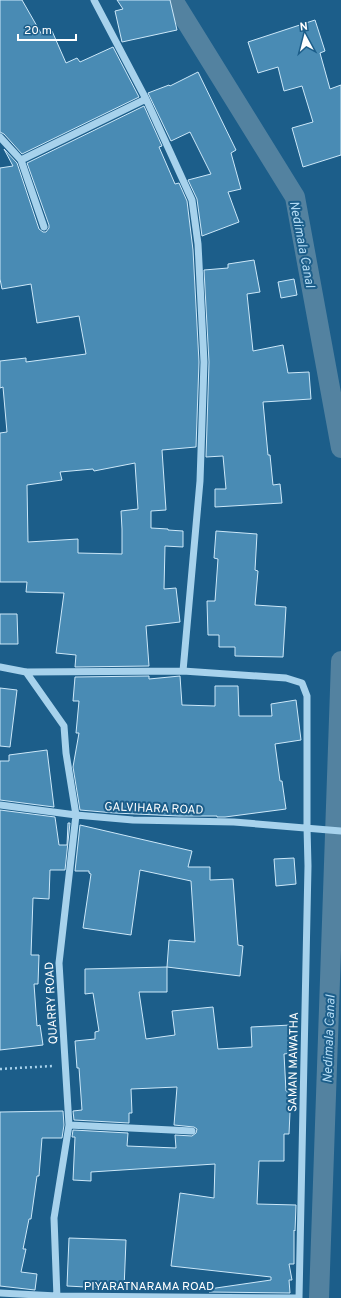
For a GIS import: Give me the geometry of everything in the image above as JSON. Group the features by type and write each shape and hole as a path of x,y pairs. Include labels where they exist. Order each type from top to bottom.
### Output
{"street":[{"path":"0,667 26,672 183,671 200,481 204,362 198,244 192,200 146,99 94,0"},
{"path":"21,160 146,99"},
{"path":"0,137 21,160 44,227"},
{"name":"SAMAN MAWATHA","path":"183,671 286,678 302,683 307,696 308,874 298,1298"},
{"name":"QUARRY ROAD","path":"26,672 64,726 66,753 76,815 59,962 69,1125 54,1218 57,1297"},
{"name":"GALVIHARA ROAD","path":"0,805 76,815 133,820 234,822 341,831"},
{"path":"69,1125 192,1131"},
{"name":"PIYARATNARAMA ROAD","path":"0,1293 57,1297 298,1298"}],"path":[{"path":"0,1069 65,1066"}],"building":[{"path":"0,0 22,0 42,35 52,31 66,63 77,58 80,62 113,47 139,97 22,154 4,134 0,132"},
{"path":"117,0 170,0 177,30 122,42 115,11 123,9"},
{"path":"315,20 325,51 320,53 330,89 341,85 341,155 303,167 292,128 313,122 302,86 284,91 278,67 258,73 248,42"},
{"path":"198,72 236,150 231,153 241,189 228,192 239,222 202,236 197,199 188,180 211,174 190,132 171,141 148,93 169,85 170,86"},
{"path":"144,106 162,146 159,147 175,184 179,183 187,201 193,250 199,362 196,447 162,450 166,510 151,511 151,528 183,531 183,547 165,546 164,589 176,588 180,622 146,626 149,666 75,667 76,655 56,653 64,593 26,592 27,582 0,582 0,433 7,432 3,387 0,388 0,361 26,358 26,362 86,354 79,316 37,323 31,284 2,289 0,279 0,168 13,166 4,149 17,163 39,229 46,232 49,228 27,163","holes":["135,463 138,509 121,511 122,554 78,553 78,539 28,542 27,485 62,480 60,472 93,469 94,471"]},
{"path":"254,260 260,292 247,294 253,351 283,345 288,373 309,372 311,399 263,402 268,455 270,455 273,485 280,484 282,503 215,507 215,489 226,489 223,456 206,457 209,362 204,270 228,268 228,264"},
{"path":"294,279 297,295 281,298 278,282"},
{"path":"216,531 257,534 255,570 258,571 255,605 286,607 283,657 235,656 235,647 219,647 219,635 208,635 207,601 215,601 218,559 214,558"},
{"path":"0,614 17,614 18,644 0,644"},
{"path":"149,676 149,679 180,676 182,705 215,706 215,686 238,686 239,716 272,716 271,704 296,700 301,740 275,744 280,781 282,781 286,809 225,817 115,813 80,810 73,767 79,733 76,733 79,701 73,701 75,677"},
{"path":"0,688 17,690 10,747 0,746"},
{"path":"47,750 54,807 0,800 0,761 9,761 9,755"},
{"path":"0,810 55,817 59,845 67,845 68,823 70,823 65,870 50,870 49,899 33,898 31,955 39,955 38,984 34,984 37,1026 40,1025 43,1045 0,1050"},
{"path":"80,825 192,851 188,867 210,867 210,880 233,879 238,945 243,946 240,976 167,967 169,940 195,942 191,881 140,870 131,935 83,928 91,874 89,871 75,871"},
{"path":"294,858 296,884 276,886 274,859"},
{"path":"167,967 167,992 139,992 146,1039 175,1035 172,1011 213,1007 218,1049 252,1047 251,1027 291,1025 292,1053 284,1054 286,1091 291,1091 289,1134 284,1134 284,1161 259,1161 257,1204 296,1205 294,1264 289,1264 292,1280 289,1280 290,1293 209,1292 209,1289 271,1280 271,1277 171,1266 180,1193 214,1198 215,1164 91,1172 91,1181 73,1180 75,1137 72,1137 73,1130 128,1133 127,1146 176,1148 175,1135 192,1136 196,1133 197,1129 194,1127 174,1125 177,1087 131,1089 132,1113 129,1113 129,1123 74,1120 73,1111 82,1110 79,1068 77,1068 75,1041 95,1039 95,1032 99,1031 93,993 85,994 85,969"},
{"path":"63,1111 64,1125 62,1138 42,1138 39,1176 37,1176 31,1219 29,1219 23,1249 26,1249 21,1272 37,1274 35,1290 0,1286 0,1112"},
{"path":"69,1238 126,1240 124,1289 67,1286"}],"waterway":[{"name":"Nedimala Canal","path":"173,0 295,197 341,448"},
{"name":"Nedimala Canal","path":"319,1298 341,661"}]}
